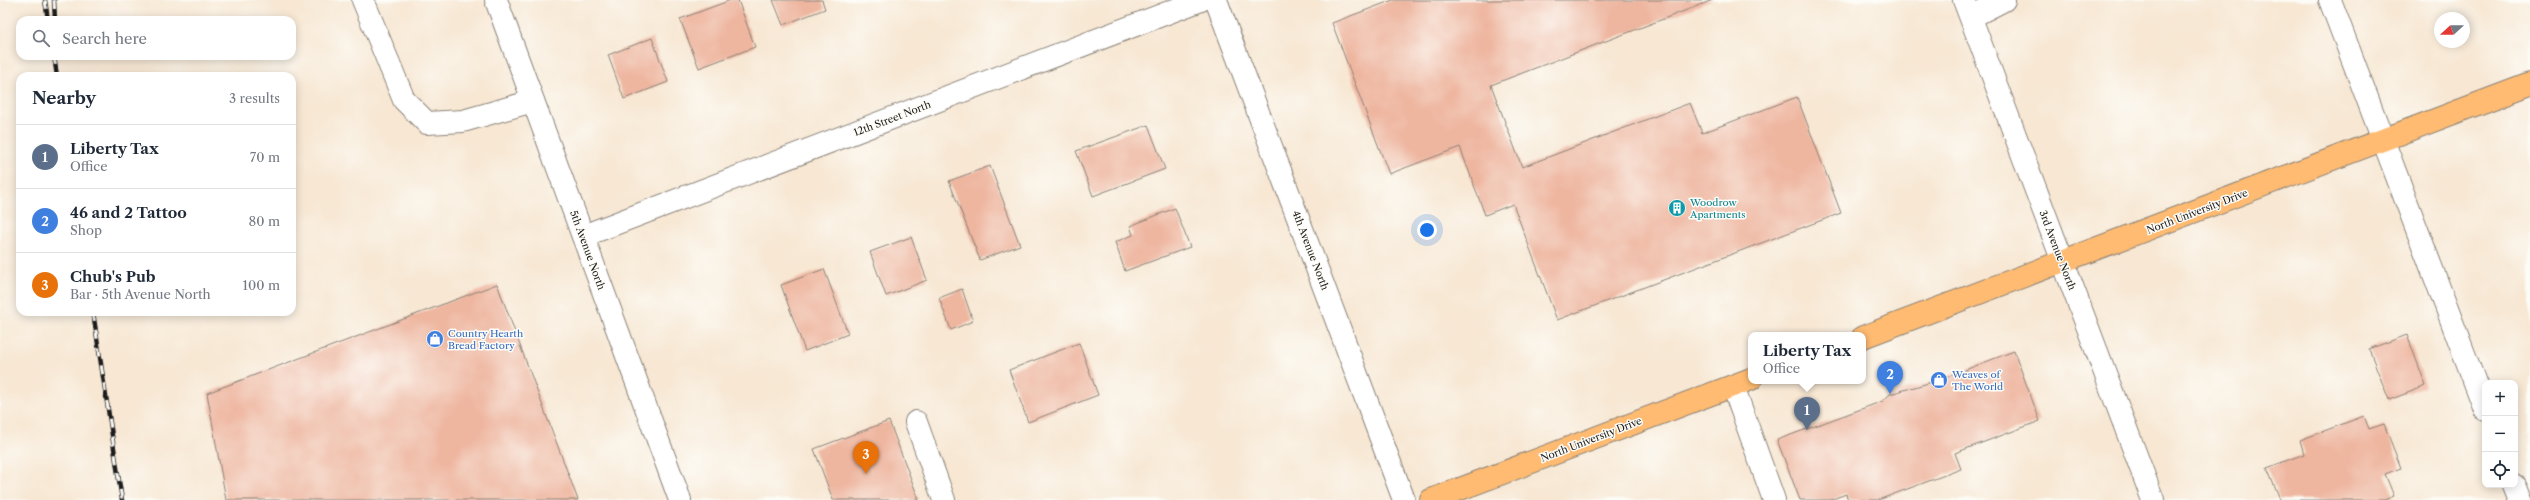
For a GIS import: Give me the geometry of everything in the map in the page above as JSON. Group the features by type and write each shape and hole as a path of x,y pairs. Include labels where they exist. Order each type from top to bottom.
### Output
{"main road":[{"name":"North University Drive","path":"1866,336 2530,84"},
{"name":"North University Drive","path":"1431,500 1742,382"}],"street":[{"path":"363,0 404,100 427,123 463,121 533,101"},
{"name":"5th Avenue North","path":"496,0 680,500"},
{"name":"12th Street North","path":"583,236 1201,0"},
{"name":"4th Avenue North","path":"1216,0 1404,500"},
{"path":"1968,9 2004,0"},
{"path":"2330,0 2482,401"},
{"name":"3rd Avenue North","path":"1968,9 2153,500"},
{"path":"1742,382 1774,500"},
{"path":"916,422 944,500"},
{"path":"2515,488 2520,500"}],"building":[{"path":"731,0 738,0 755,47 699,68 680,19"},
{"path":"773,0 822,0 825,9 783,25"},
{"path":"1393,0 1713,0 1491,85 1522,167 1690,103 1702,133 1797,97 1841,213 1557,320 1513,204 1485,215 1460,147 1389,174 1332,23"},
{"path":"652,38 668,82 624,99 608,55"},
{"path":"1148,125 1165,169 1093,196 1076,151"},
{"path":"990,166 1020,245 980,260 949,181"},
{"path":"1175,208 1190,247 1125,271 1115,242 1133,235 1130,226"},
{"path":"911,237 927,280 886,296 870,252"},
{"path":"824,269 848,334 805,351 781,285"},
{"name":"Country Hearth Bread Factory","path":"497,284 578,500 226,500 207,393"},
{"path":"962,289 973,321 951,330 939,298"},
{"path":"2407,335 2426,386 2389,400 2369,349"},
{"path":"1079,343 1098,395 1028,422 1009,370"},
{"path":"2014,351 2040,421 1955,453 1961,469 1878,500 1848,500 1846,494 1830,500 1800,500 1777,440 1883,401 1890,394 1939,380"},
{"path":"2364,416 2369,429 2384,424 2401,468 2385,474 2394,496 2384,500 2280,500 2267,468 2304,454 2300,440"},
{"path":"889,421 919,500 833,500 814,449"}],"railway":[{"path":"45,0 47,16"},
{"path":"54,0 55,16"},
{"path":"55,60 56,72"},
{"path":"94,316 122,500"}],"place":[{"name":"Woodrow Apartments","path":"1677,208"},
{"name":"Country Hearth Bread Factory","path":"435,339"},
{"name":"Weaves of The World","path":"1939,380"},
{"name":"46 and 2 Tattoo","path":"1890,394"},
{"name":"Liberty Tax","path":"1807,430"},
{"name":"Chub's Pub","path":"866,474"}]}
